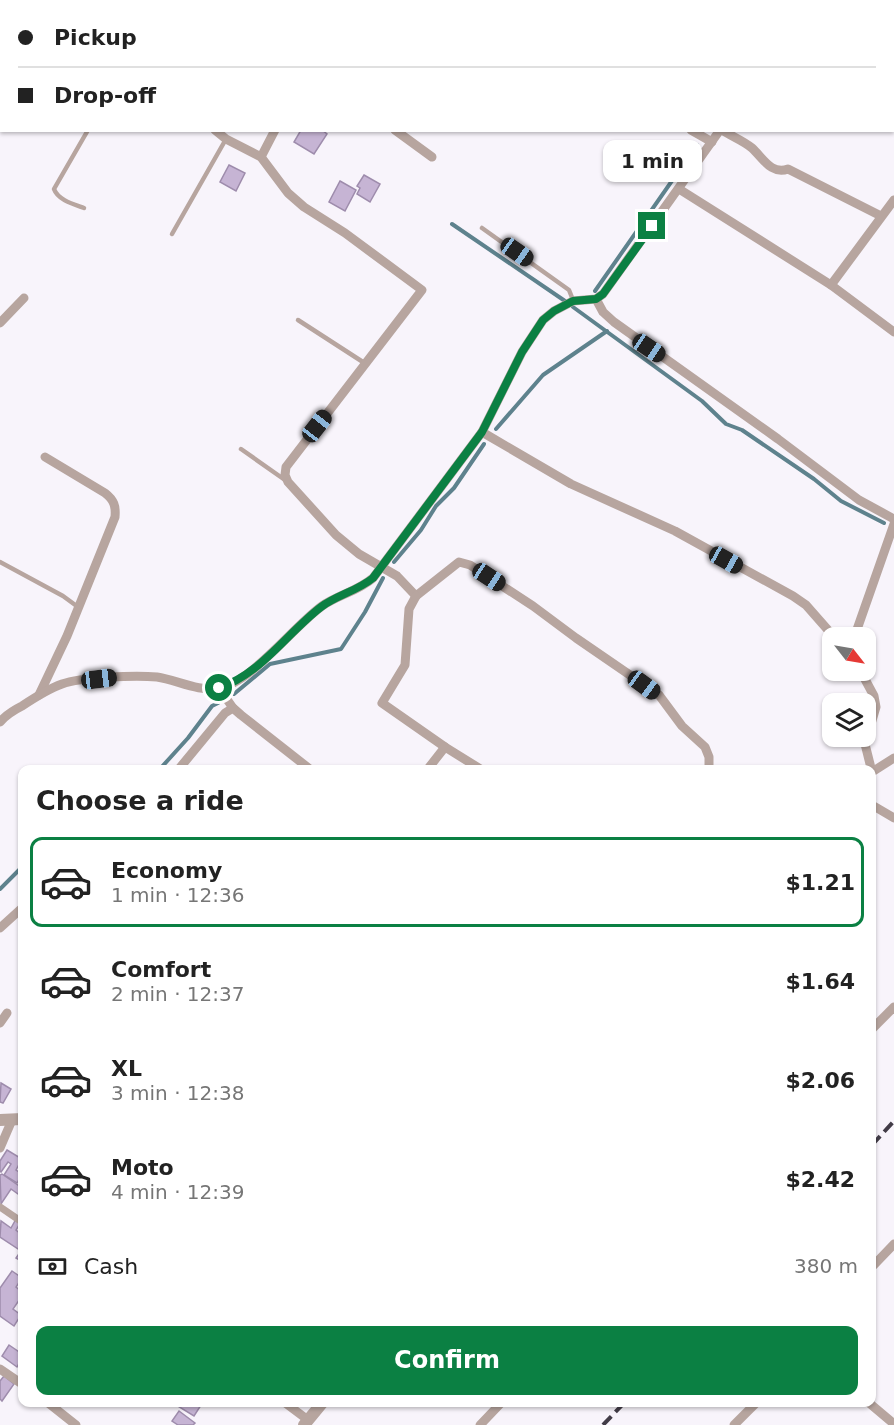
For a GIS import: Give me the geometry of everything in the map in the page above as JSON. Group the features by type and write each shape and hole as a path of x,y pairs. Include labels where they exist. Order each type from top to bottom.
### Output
{"street":[{"path":"217,132 226,139 261,157 288,193 304,207 422,290 286,467 285,475 288,482 336,535 358,554 397,576 416,596"},
{"path":"261,157 274,132"},
{"path":"397,132 432,157"},
{"path":"695,132 712,142"},
{"path":"1,717 64,683 114,677 158,677 207,689 230,685 257,665 323,605 366,584 382,567 482,432 522,352 543,320 573,301 596,299 611,284 720,132"},
{"path":"724,132 752,148 763,162 776,170 788,169 881,216"},
{"path":"679,189 831,285 894,332"},
{"path":"831,285 894,200"},
{"path":"0,323 24,298"},
{"path":"596,299 603,312 614,322 770,432 859,500 894,519"},
{"path":"482,432 572,484 675,531 793,596 816,614 826,627"},
{"path":"39,695 67,636 115,517 116,507 105,493 45,457"},
{"path":"858,627 894,524"},
{"path":"474,765 382,703 405,665 409,609 416,596 459,562 471,565 533,606 659,695 682,726 705,747 709,765"},
{"path":"866,681 874,696 876,707 865,744 870,765"},
{"path":"219,688 233,708 305,765"},
{"path":"182,765 225,713 233,708"},
{"path":"432,765 445,747"},
{"path":"876,769 894,758"},
{"path":"876,807 894,818"},
{"path":"0,928 18,912"},
{"path":"876,1025 894,1007"},
{"path":"0,1023 7,1013"},
{"path":"0,1148 11,1119"},
{"path":"0,1207 18,1219"},
{"path":"876,1263 894,1244"},
{"path":"0,1369 18,1381"},
{"path":"52,1407 70,1423"},
{"path":"290,1407 306,1422 319,1407"},
{"path":"480,1425 497,1407"},
{"path":"734,1425 751,1407"},
{"path":"874,1407 894,1424"}],"lane":[{"path":"84,208 61,198 54,189 87,132"},
{"path":"172,234 226,139"},
{"path":"482,228 569,290 573,301"},
{"path":"298,320 366,364"},
{"path":"241,449 288,482"},
{"path":"0,562 63,596 78,607"}],"building":[{"path":"300,132 324,132 327,134 314,154 294,142"},
{"path":"229,165 245,173 236,191 220,182"},
{"path":"364,175 380,184 370,202 357,194 360,188 357,186"},
{"path":"340,181 356,190 345,211 329,202"},
{"path":"1,1083 11,1089 3,1103 0,1102"},
{"path":"7,1150 18,1157 17,1183 4,1175 11,1164 8,1162 1,1172 0,1161"},
{"path":"2,1174 18,1185 18,1194 11,1189 1,1204 0,1175"},
{"path":"16,1219 18,1220 16,1230 18,1232 18,1249 0,1237 1,1221 11,1228"},
{"path":"12,1271 18,1275 16,1287 18,1302 13,1309 18,1313 18,1320 14,1326 0,1316 0,1288"},
{"path":"9,1345 18,1351 17,1367 2,1356"},
{"path":"4,1376 14,1384 2,1401 0,1381"},
{"path":"179,1407 200,1407 194,1416"},
{"path":"179,1411 195,1423 178,1425 172,1421"}],"waterway":[{"path":"595,291 697,145"},
{"path":"452,224 565,301"},
{"path":"573,307 702,401 726,424 742,430 814,479 841,501 884,523"},
{"path":"496,429 543,375 607,331"},
{"path":"394,562 421,530 436,506 454,488 484,444"},
{"path":"234,694 270,664 341,649 365,612 383,578"},
{"path":"164,765 212,706 218,703"},
{"path":"0,889 18,871"}],"railway":[{"path":"876,1141 894,1121"},
{"path":"603,1425 620,1407"}],"route":[{"path":"219,688 230,685 257,665 323,605 354,591 373,578 482,432 522,352 543,320 573,301 596,299 603,294 652,226"}]}
